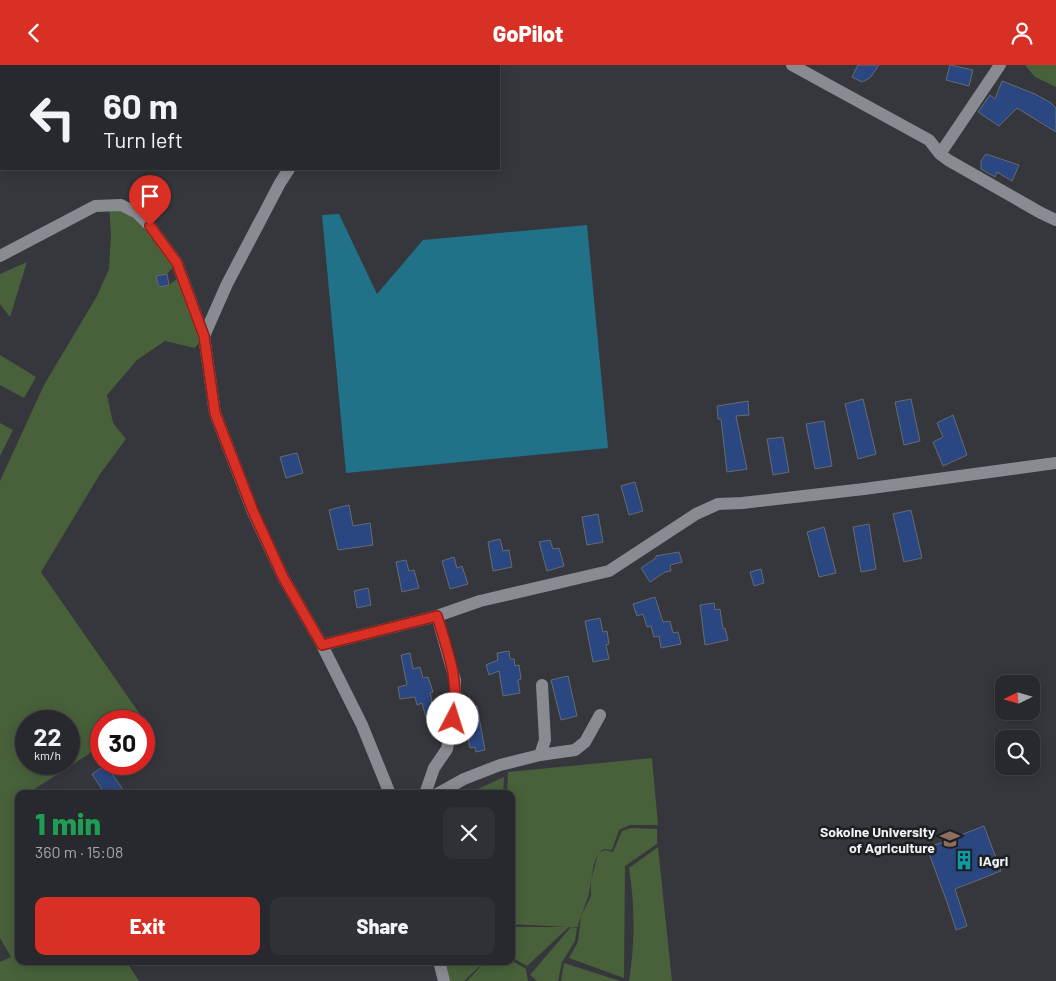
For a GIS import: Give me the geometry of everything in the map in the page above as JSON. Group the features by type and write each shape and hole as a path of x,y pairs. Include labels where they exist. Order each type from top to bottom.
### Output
{"street":[{"path":"792,65 929,139 940,154 1056,220"},
{"path":"940,154 1000,65"},
{"path":"204,336 227,285 288,170"},
{"path":"0,256 95,206 121,205 137,213 150,226 177,263 204,336 215,413 253,511 283,577 322,645 362,725 388,790"},
{"path":"322,645 437,616 480,601 609,571 696,514 718,504 864,489 1056,463"},
{"path":"426,790 434,768 447,749 455,705 455,680 437,616"},
{"path":"540,755 545,740 542,685"},
{"path":"444,790 464,779 500,765 540,755 575,750 585,743 600,715"},
{"path":"439,965 444,981"}],"green space":[{"path":"1025,65 1056,65 1056,87 1035,77"},
{"path":"109,205 121,205 177,263 167,274 157,276 159,287 169,285 182,275 204,336 195,348 165,341 137,360 107,395 113,423 126,439 100,474 41,572 137,710 90,710 90,753 80,760 80,710 15,710 15,775 56,775 33,790 15,790 15,965 129,965 139,981 0,981 0,962 11,957 0,938 0,481 44,385 97,296 109,269 111,234"},
{"path":"27,262 10,317 0,304 0,274"},
{"path":"0,355 36,377 24,398 0,385"},
{"path":"0,423 13,430 0,456"},
{"path":"652,758 658,825 630,825 619,830 612,850 604,849 599,853 605,850 613,852 622,831 631,828 657,829 657,844 625,866 624,978 569,958 578,942 581,916 578,927 569,927 527,966 515,959 515,927 567,927 515,924 515,790 507,790 508,772","holes":["591,881 591,896 581,916 588,897"]},
{"path":"504,777 503,790 476,790"},
{"path":"658,847 672,981 629,981 634,925 629,868"},
{"path":"571,927 577,928 575,941 562,962 558,981 537,981 530,975"},
{"path":"515,962 526,969 528,981 467,981 481,966 515,965"},
{"path":"564,963 620,981 561,981"},
{"path":"442,965 482,965 464,981 446,981"}],"water":[{"path":"339,214 377,294 423,240 587,225 608,448 346,473 322,215"}],"building":[{"path":"858,65 879,65 870,78 862,82 852,77"},
{"path":"950,65 973,70 969,86 946,80"},
{"path":"1002,81 1035,94 1051,103 1056,108 1056,132 1017,108 999,126 978,112 990,95 995,99"},
{"path":"986,154 1019,165 1012,181 997,172 995,177 981,169 981,161"},
{"path":"167,274 169,285 159,287 156,276"},
{"path":"863,399 876,454 858,459 845,404"},
{"path":"911,399 920,441 904,445 895,402"},
{"path":"748,401 749,415 736,416 747,469 727,472 721,419 718,419 717,406"},
{"path":"953,415 967,455 943,466 933,442 943,437 937,423"},
{"path":"824,421 832,466 815,469 806,424"},
{"path":"783,437 789,472 773,475 767,439"},
{"path":"297,453 303,473 286,478 280,457"},
{"path":"635,482 643,511 629,515 621,486"},
{"path":"349,505 353,526 370,523 373,545 338,550 329,510"},
{"path":"911,510 922,558 904,562 893,514"},
{"path":"598,514 603,542 587,545 582,517"},
{"path":"869,524 876,569 861,572 853,527"},
{"path":"824,527 836,573 819,577 807,532"},
{"path":"500,539 503,551 509,550 512,567 493,571 488,542"},
{"path":"550,540 553,549 559,548 564,566 547,571 539,542"},
{"path":"679,552 682,562 670,565 671,571 665,572 650,582 641,568 656,558 656,556"},
{"path":"454,557 457,568 462,566 468,584 450,589 442,561"},
{"path":"406,560 409,571 414,570 419,588 402,592 396,562"},
{"path":"761,569 764,583 754,586 750,572"},
{"path":"368,588 371,605 357,608 354,591"},
{"path":"655,597 663,622 670,621 673,633 678,632 681,644 661,648 659,636 654,637 651,626 647,627 643,614 637,616 633,604"},
{"path":"714,603 715,610 720,609 723,629 725,628 728,640 705,645 700,605"},
{"path":"600,618 603,632 607,631 609,644 606,645 609,659 593,662 585,621"},
{"path":"509,651 510,659 514,659 515,666 519,665 521,679 518,680 520,693 503,696 499,671 489,675 486,665 498,660 497,653"},
{"path":"410,653 413,669 420,667 423,678 428,677 433,692 430,693 431,700 438,725 429,728 422,703 417,705 415,697 400,699 398,687 407,685 401,655"},
{"path":"568,676 577,716 561,720 551,680"},
{"path":"477,706 485,750 476,752 475,747 470,748 463,709"},
{"path":"93,775 113,775 123,790 102,790"},
{"name":"iAgri","path":"984,826 1001,871 955,889 967,926 956,930 927,848"}],"place":[{"name":"Sokoine University of Agriculture","path":"950,839"},
{"name":"iAgri","path":"964,860"}],"route":[{"path":"150,226 177,263 204,336 215,413 253,511 283,577 322,645 437,616 455,680 453,719"}]}
